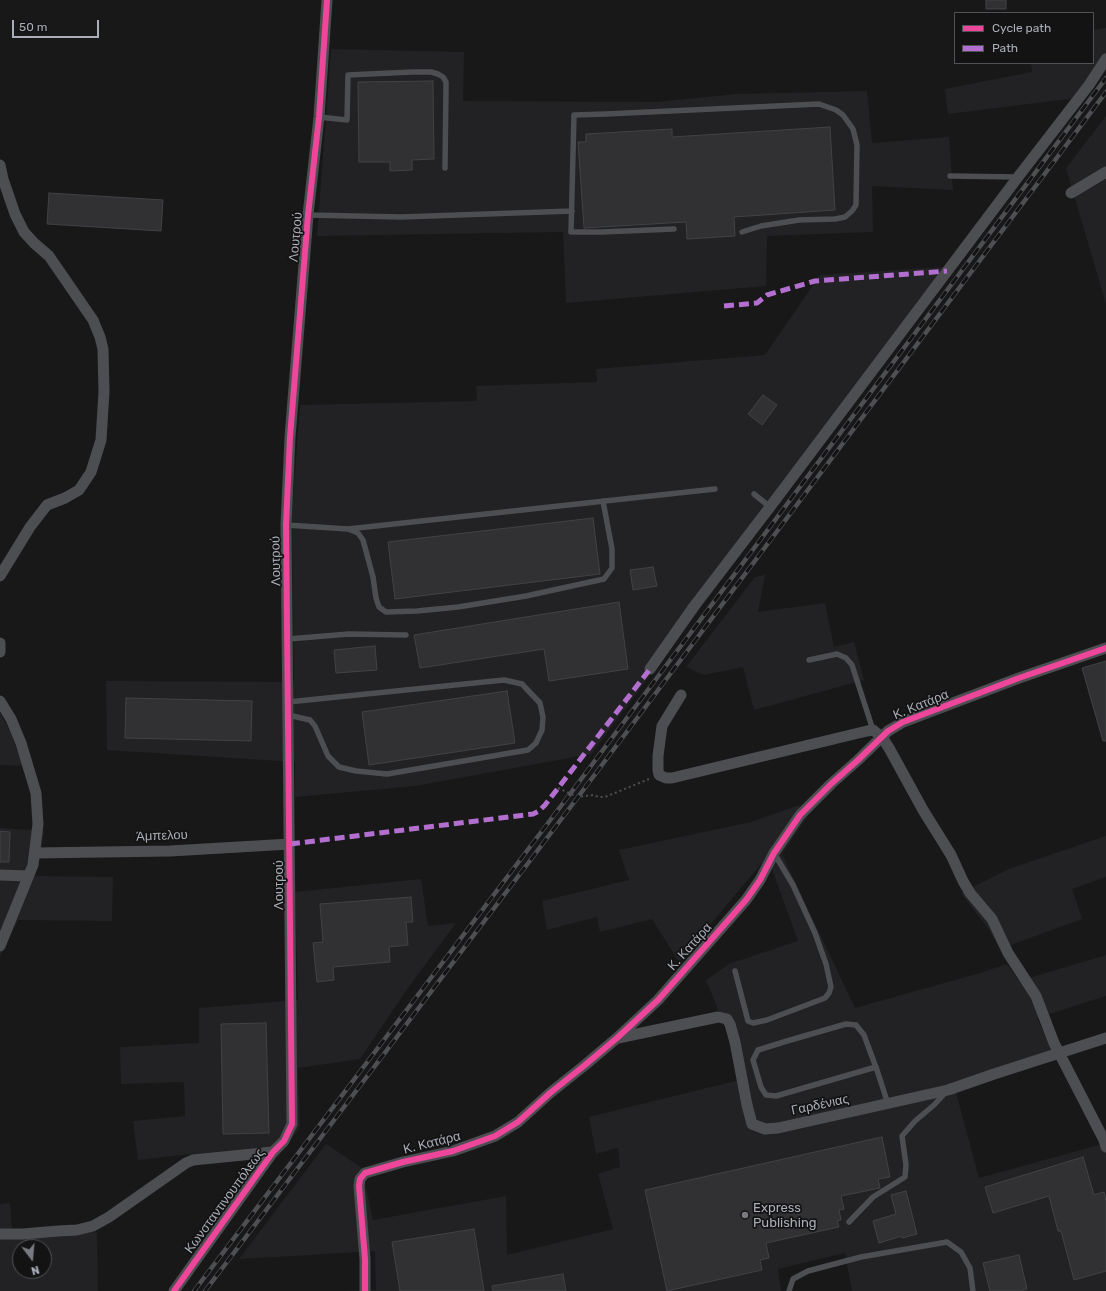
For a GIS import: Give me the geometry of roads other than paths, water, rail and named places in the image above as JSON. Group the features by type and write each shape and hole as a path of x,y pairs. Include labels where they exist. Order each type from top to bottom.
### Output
{"street":[{"name":"Λουτρού","path":"292,1124 286,525 290,437 327,0"},
{"path":"650,669 700,599 1089,85 1106,59"},
{"path":"0,165 3,179 15,214 24,232 49,256 93,320 103,349 104,392 101,440 91,472 79,490 65,498 47,505 30,527 0,576"},
{"path":"1070,192 1106,172"},
{"path":"0,643 0,652"},
{"name":"Κ. Κατάρα","path":"365,1291 365,1260 359,1186 360,1179 365,1173 403,1162 453,1151 495,1136 518,1122 550,1093 617,1038 658,1000 733,915 760,880 774,852 800,816 832,783 858,760 877,734 888,731 903,722 1019,678 1106,648"},
{"path":"681,695 662,726 658,756 659,775 666,778 672,778 867,731 877,734 889,748 923,810 948,850 970,893 992,919 1008,953 1036,996 1059,1053 1106,1147"},
{"path":"0,701 11,719 21,743 36,793 38,824 33,865 0,946"},
{"name":"Άμπελου","path":"35,852 170,851 290,844"},
{"path":"0,876 28,876"},
{"name":"Γαρδένιας","path":"617,1038 718,1017 727,1019 736,1042 747,1105 752,1124 765,1129 778,1128 948,1090 1106,1038"},
{"name":"Κωνσταντινουπόλεως","path":"174,1291 273,1152 284,1141 292,1124"},
{"path":"0,1234 23,1234 71,1230 93,1226 109,1217 186,1163 193,1160 273,1152"}],"lane":[{"path":"318,117 348,120 348,74 431,72 438,74 443,77 446,82 446,168"},
{"path":"674,229 571,232 574,115 819,104 832,108 843,115 853,129 857,145 856,205 852,211 845,217 835,219 793,221 761,226 742,232"},
{"path":"950,176 1018,177"},
{"path":"308,215 401,218 572,211"},
{"path":"286,525 348,529 715,489"},
{"path":"754,494 770,507"},
{"path":"348,529 358,533 363,540 373,577 376,598 379,607 386,612 458,607 526,596 604,579 612,568 612,549 603,501"},
{"path":"288,639 349,634 406,635"},
{"path":"809,660 837,654 846,658 852,665 877,734"},
{"path":"288,702 504,680 522,684 540,703 544,717 542,730 536,743 528,750 387,774 356,771 339,767 328,756 316,726 310,720 288,715"},
{"path":"735,971 748,1021 753,1023 767,1020 825,998 831,987 826,964 815,933 793,885 774,852"},
{"path":"876,1067 776,1096 766,1095 761,1087 753,1060 758,1050 846,1024 856,1025 864,1035 876,1067 888,1104"},
{"path":"849,1222 873,1197 905,1177 906,1165 902,1136 915,1121 934,1105 948,1090"},
{"path":"789,1291 793,1279 808,1271 861,1257 947,1242 961,1252 970,1268 973,1291"}],"railway":[{"path":"194,1291 570,794 1106,78"},
{"path":"205,1291 578,797 1106,92"}],"place":[{"name":"Express Publishing","path":"745,1215"}]}
